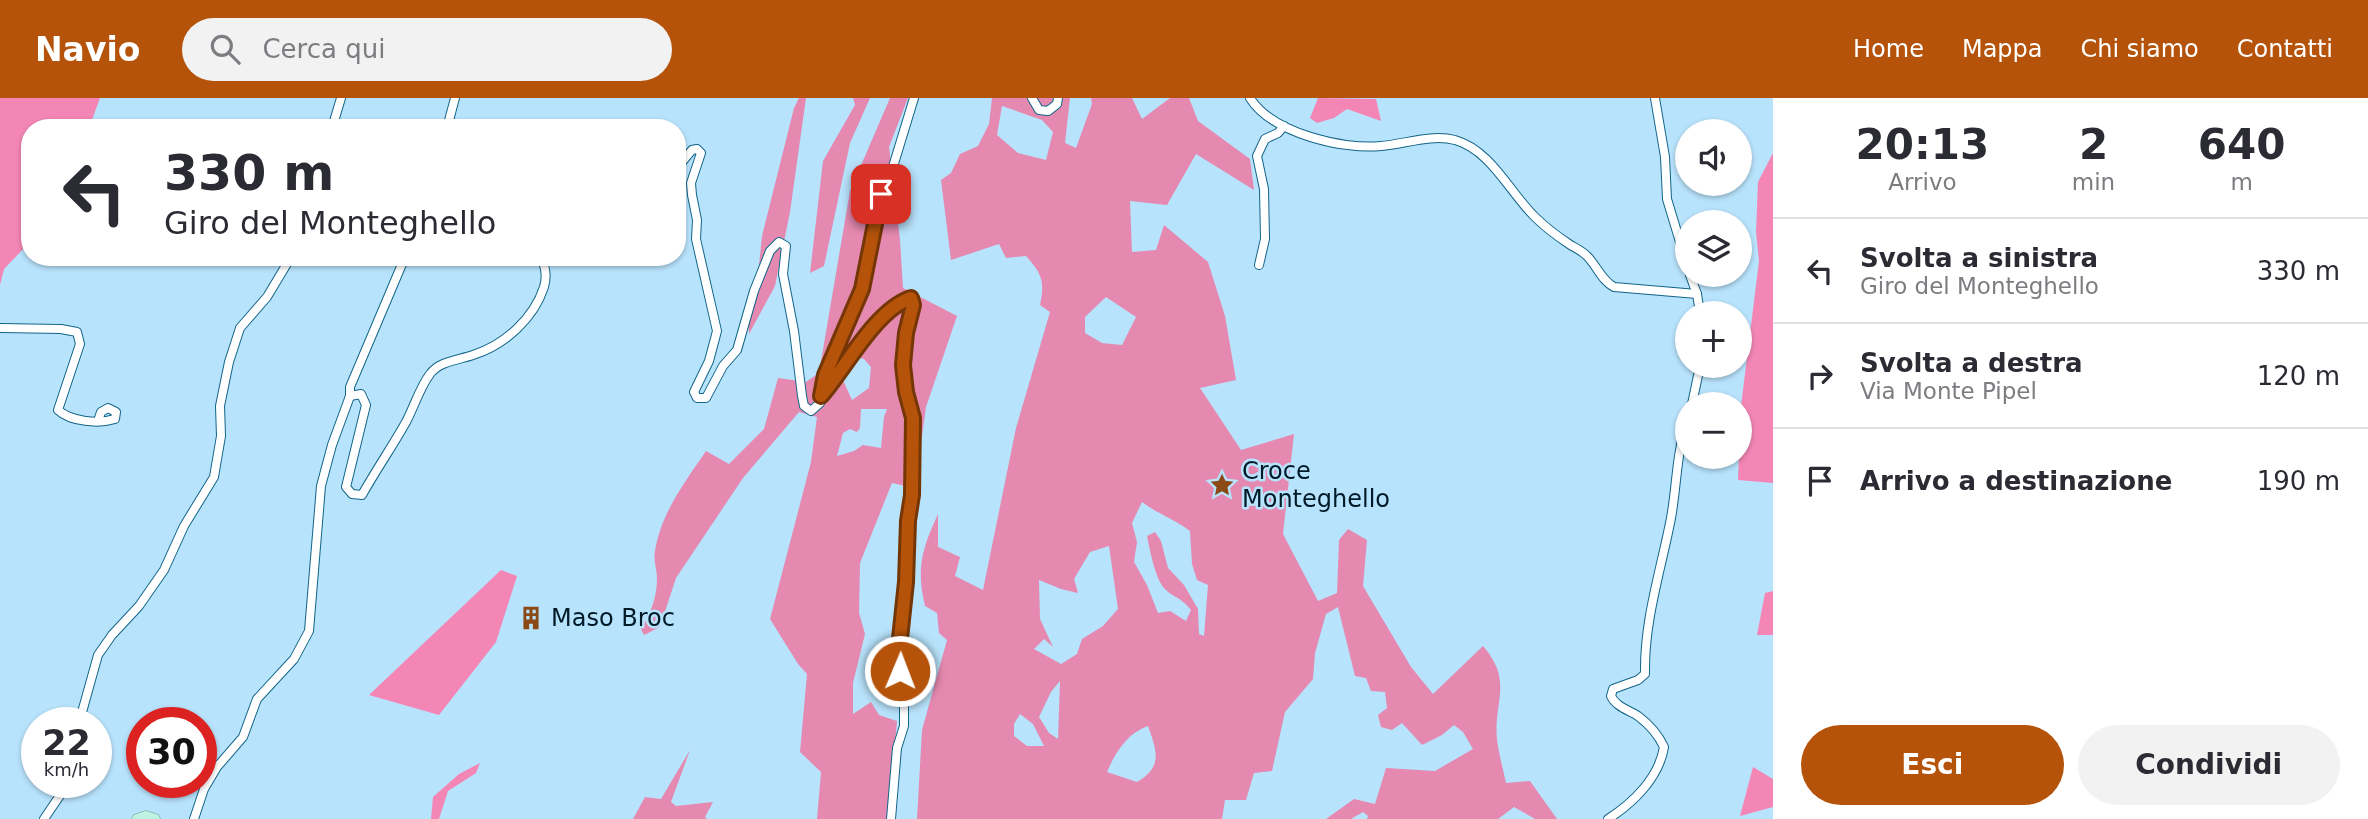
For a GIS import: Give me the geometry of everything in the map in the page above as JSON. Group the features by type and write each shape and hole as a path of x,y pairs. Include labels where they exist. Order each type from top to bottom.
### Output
{"main road":[{"path":"137,819 146,816 155,819"}],"street":[{"path":"335,119 341,98"},
{"path":"449,119 455,98"},
{"path":"686,157 692,150 698,149 701,153 691,183 692,195 697,220 699,258 716,331 709,361 694,392 698,398 706,398 723,366 737,350 754,291 770,251 779,242 786,246 783,275 804,406 811,411 817,407 825,375 862,289 878,206 914,98"},
{"path":"1032,98 1039,110 1048,111 1057,104 1058,98"},
{"path":"1250,98 1284,126 1325,141 1357,146 1379,146 1426,139 1452,139 1463,143 1485,160 1534,216 1588,257 1606,283 1614,287 1698,289 1699,301"},
{"path":"1655,98 1665,156 1667,199 1675,225"},
{"path":"1259,265 1265,239 1264,189 1257,156 1265,139 1278,133 1284,126"},
{"path":"84,707 99,655 111,635 139,606 164,570 184,526 215,477 221,436 220,406 229,362 240,328 267,297 286,266"},
{"path":"194,819 204,789 217,766 243,737 257,699 294,659 309,631 321,486 332,445 351,396 350,387 401,266"},
{"path":"351,396 361,394 366,405 346,486 352,494 362,495 401,431 430,374 440,364 477,354 490,347 529,317 539,300 546,279 543,266"},
{"path":"821,396 870,331 901,301 911,298 913,305 906,333 903,365 913,418 912,495 899,648 904,726 897,748 891,819"},
{"path":"0,328 61,329 77,332 80,344 58,410 66,418 98,421"},
{"path":"1608,819 1633,802 1662,758 1664,747 1652,727 1614,702 1611,696 1614,688 1638,680 1645,674 1644,649 1672,514 1677,469"},
{"path":"44,819 58,798"}],"shaded area":[{"path":"0,98 100,98 92,119 21,119 21,251 4,269 0,285"},
{"path":"799,98 806,98 790,212 775,286 749,334 748,316 756,295 762,236 794,108"},
{"path":"853,98 870,98 850,143 824,266 810,273 823,161 855,105"},
{"path":"890,98 908,98 889,147 903,288 957,316 926,407 915,488 892,483 860,563 859,613 865,634 853,683 853,714 871,702 879,715 897,721 889,819 817,819 821,772 800,752 807,674 770,619 811,462 817,417 799,412 743,478 676,578 660,627 644,635 641,629 655,598 655,554 658,537 675,498 690,474 706,451 729,464 764,429 778,378 806,382 819,373 850,191","holes":["855,357 864,359 871,367 869,388 852,400 841,376","861,409 887,409 881,448 863,445 837,456 843,433 850,429 857,432 860,428"]},
{"path":"992,98 1070,98 1065,143 1076,148 1092,104 1091,98 1132,98 1142,119 1170,98 1189,98 1198,121 1250,159 1254,190 1196,154 1167,205 1130,201 1132,252 1156,250 1164,225 1208,262 1225,316 1236,380 1200,388 1241,450 1294,434 1283,534 1318,601 1337,593 1339,540 1348,529 1367,540 1363,586 1411,667 1433,694 1483,646 1492,659 1500,681 1497,740 1506,783 1530,781 1557,819 1535,819 1514,807 1498,819 1367,819 1368,816 1363,812 1351,819 1326,819 1354,799 1375,804 1386,768 1435,771 1473,749 1463,732 1454,725 1442,735 1422,745 1402,723 1392,730 1381,727 1378,715 1387,708 1385,692 1371,691 1366,678 1355,676 1338,607 1326,614 1315,653 1313,679 1285,712 1272,771 1254,773 1246,800 1225,800 1222,819 917,819 922,730 947,640 939,633 937,613 925,606 921,581 924,548 938,514 938,547 960,557 955,576 983,590 1016,428 1050,312 1040,305 1041,278 1026,256 1006,258 999,244 951,260 941,180 951,173 960,154 978,146 989,124","holes":["1002,106 1042,120 1053,132 1046,160 1018,153 997,135","1106,297 1136,317 1122,345 1102,343 1085,333 1085,317","1142,502 1190,531 1192,564 1197,580 1208,585 1204,636 1199,634 1198,609 1184,585 1168,568 1161,541 1155,532 1147,536 1158,578 1165,589 1191,610 1186,621 1170,611 1158,613 1134,562 1137,542 1132,523","1109,546 1118,609 1103,626 1082,639 1077,654 1061,664 1034,649 1044,639 1053,647 1040,619 1039,580 1078,593 1074,579 1090,552","1060,681 1058,739 1049,733 1039,717 1051,692","1020,714 1033,724 1044,746 1027,746 1014,736 1014,724","1148,726 1156,758 1151,770 1137,782 1107,772 1118,751 1134,733"]},
{"path":"1318,98 1376,99 1381,121 1347,109 1334,118 1317,123 1310,118"},
{"path":"1773,153 1773,483 1738,480 1738,469 1752,469 1752,392 1743,392 1744,378 1752,378 1752,317 1759,261 1756,232 1758,182"},
{"path":"501,570 517,576 496,642 439,715 369,695"},
{"path":"1773,591 1773,635 1757,635 1765,593"},
{"path":"690,750 671,802 676,806 713,802 705,817 707,819 633,819 645,797 661,799"},
{"path":"480,763 476,773 448,791 439,819 431,819 433,797 459,774"},
{"path":"1753,767 1773,779 1773,807 1740,816"}],"place":[{"name":"Croce Monteghello","path":"1222,485"},
{"name":"Maso Broc","path":"531,618"}],"route":[{"path":"881,194 862,289 825,375 821,396 870,331 901,301 911,298 913,305 906,333 903,365 913,418 912,495 899,648 900,671"}]}
